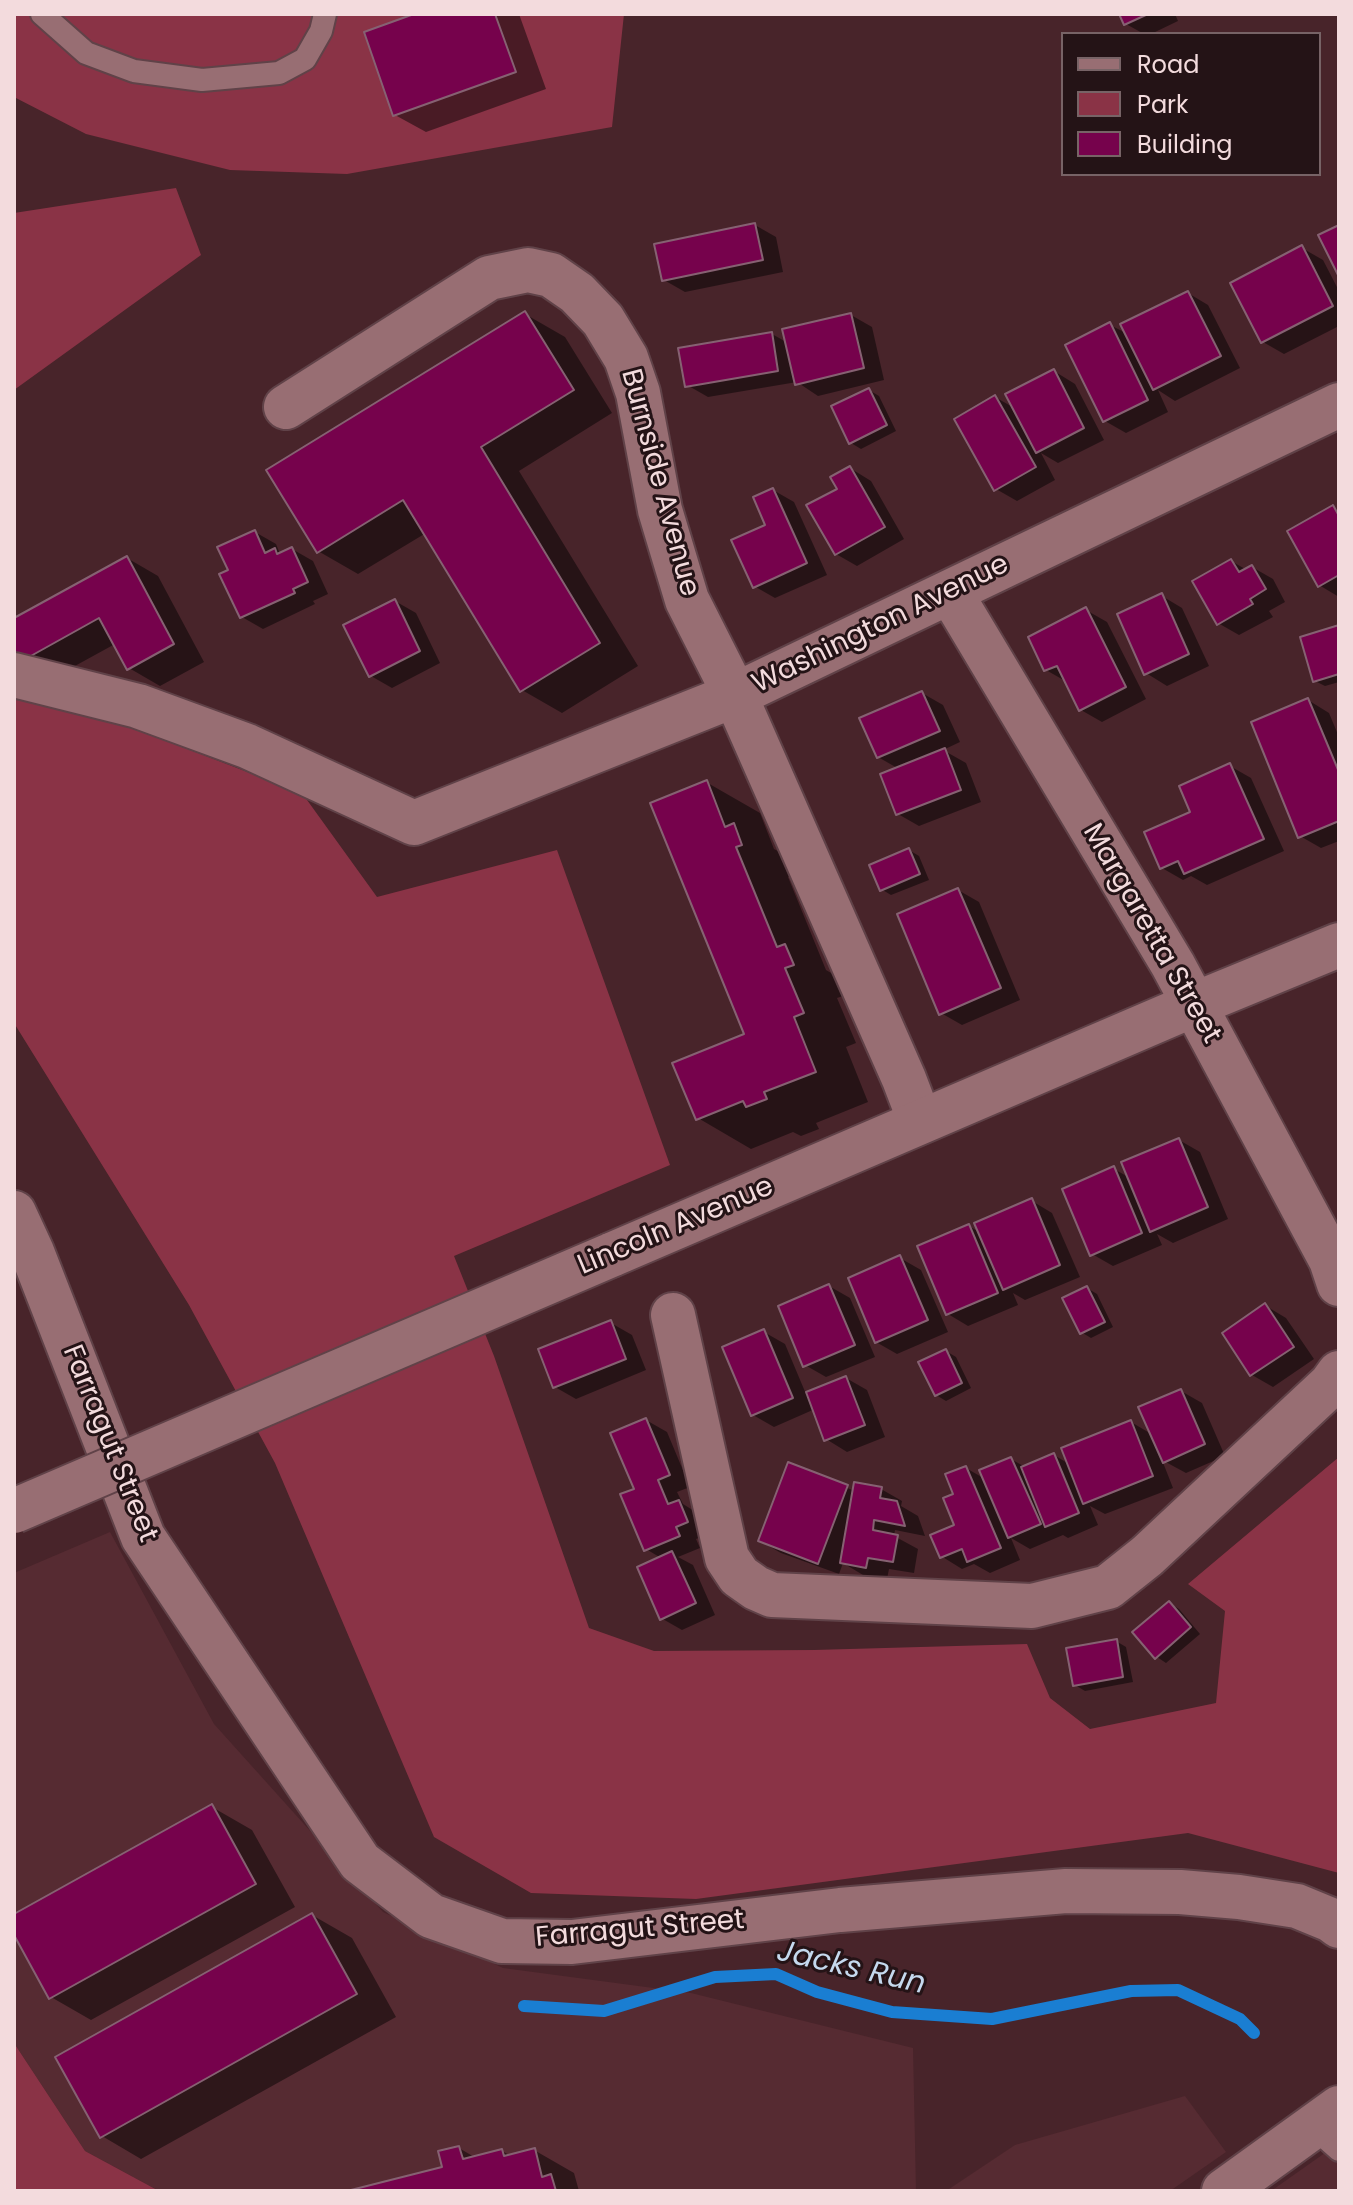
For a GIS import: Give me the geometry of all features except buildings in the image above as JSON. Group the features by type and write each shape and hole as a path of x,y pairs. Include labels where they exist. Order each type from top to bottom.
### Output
{"street":[{"name":"Burnside Avenue","path":"286,407 489,278 528,270 551,275 577,293 603,320 626,358 638,393 660,510 687,600 735,695 898,1064 920,1121"},
{"name":"Washington Avenue","path":"14,675 138,706 247,746 414,823 735,695 1339,405"},
{"name":"Margaretta Street","path":"950,592 1173,965 1331,1260 1339,1284"},
{"name":"Lincoln Avenue","path":"14,1511 920,1121 1339,945"},
{"name":"Farragut Street","path":"14,1213 143,1537 360,1862 431,1916 502,1941 572,1942 885,1906 1066,1891 1180,1892 1297,1906 1339,1926"},
{"path":"673,1315 727,1558 739,1576 772,1595 1032,1606 1108,1587 1147,1556 1331,1384 1339,1373"},
{"path":"1224,2191 1330,2128"}],"lane":[{"path":"42,14 86,53 134,71 202,80 279,73 305,59 321,31 325,14"}],"shaded area":[{"path":"110,1532 214,1724 383,1912 503,1968 691,1993 913,2048 916,2191 159,2191 85,2151 14,2043 14,1573"},
{"path":"1185,2096 1226,2152 1170,2191 946,2191 1015,2145"},
{"path":"1339,2143 1339,2191 1271,2191"}],"green space":[{"path":"14,14 624,14 612,127 347,174 230,170 86,134 14,97"},
{"path":"176,188 201,255 14,390 14,213"},
{"path":"14,682 302,793 377,897 557,850 670,1165 454,1256 494,1356 589,1628 654,1651 1027,1644 1050,1698 1090,1729 1216,1703 1225,1611 1188,1584 1339,1457 1339,1873 1188,1833 696,1899 531,1893 434,1837 275,1463 189,1305 14,1023"},
{"path":"14,2043 85,2151 159,2191 14,2191"}],"waterway":[{"name":"Jacks Run","path":"524,2006 604,2011 715,1977 776,1974 817,1992 892,2012 992,2019 1131,1991 1178,1990 1240,2019 1254,2033"}]}
